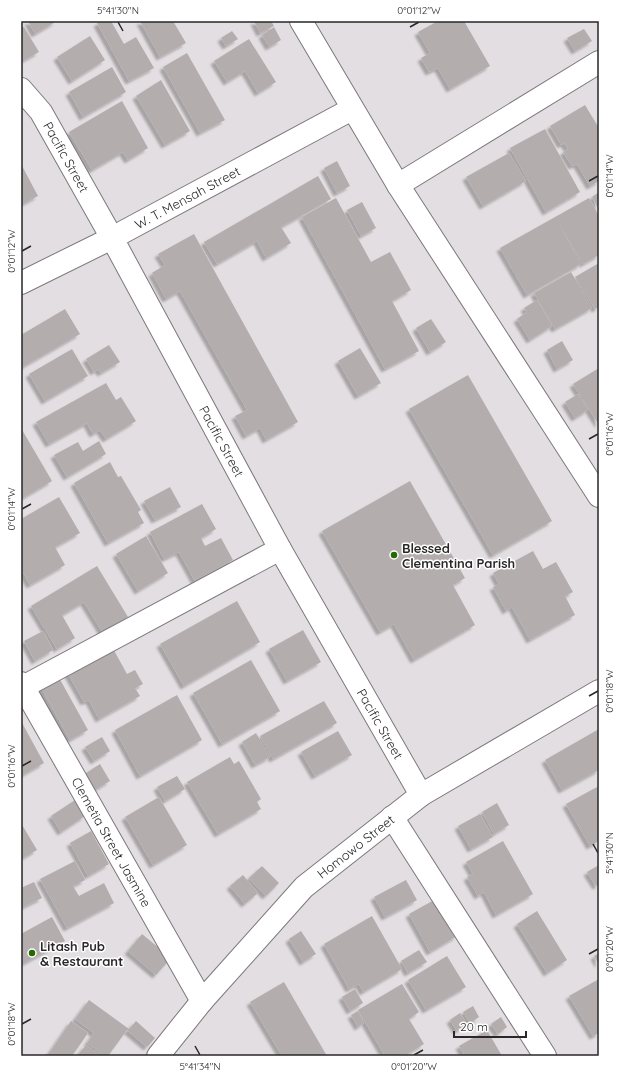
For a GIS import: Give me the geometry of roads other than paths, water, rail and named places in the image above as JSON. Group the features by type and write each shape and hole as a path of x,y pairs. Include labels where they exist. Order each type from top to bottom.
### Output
{"street":[{"path":"301,21 398,185 599,496"},
{"path":"398,185 599,62"},
{"name":"Pacific Street","path":"21,89 41,112 112,238 280,549 421,795"},
{"name":"W. T. Mensah Street","path":"21,283 112,238 352,109"},
{"path":"22,685 280,549"},
{"name":"Clemetia Street Jasmine","path":"22,685 202,1001"},
{"name":"Homowo Street","path":"158,1056 202,1001 304,887 421,795 599,691"},
{"path":"392,818 545,1056"}],"place":[{"name":"Blessed Clementina Parish","path":"394,555"},
{"name":"Litash Pub & Restaurant","path":"32,953"}]}
